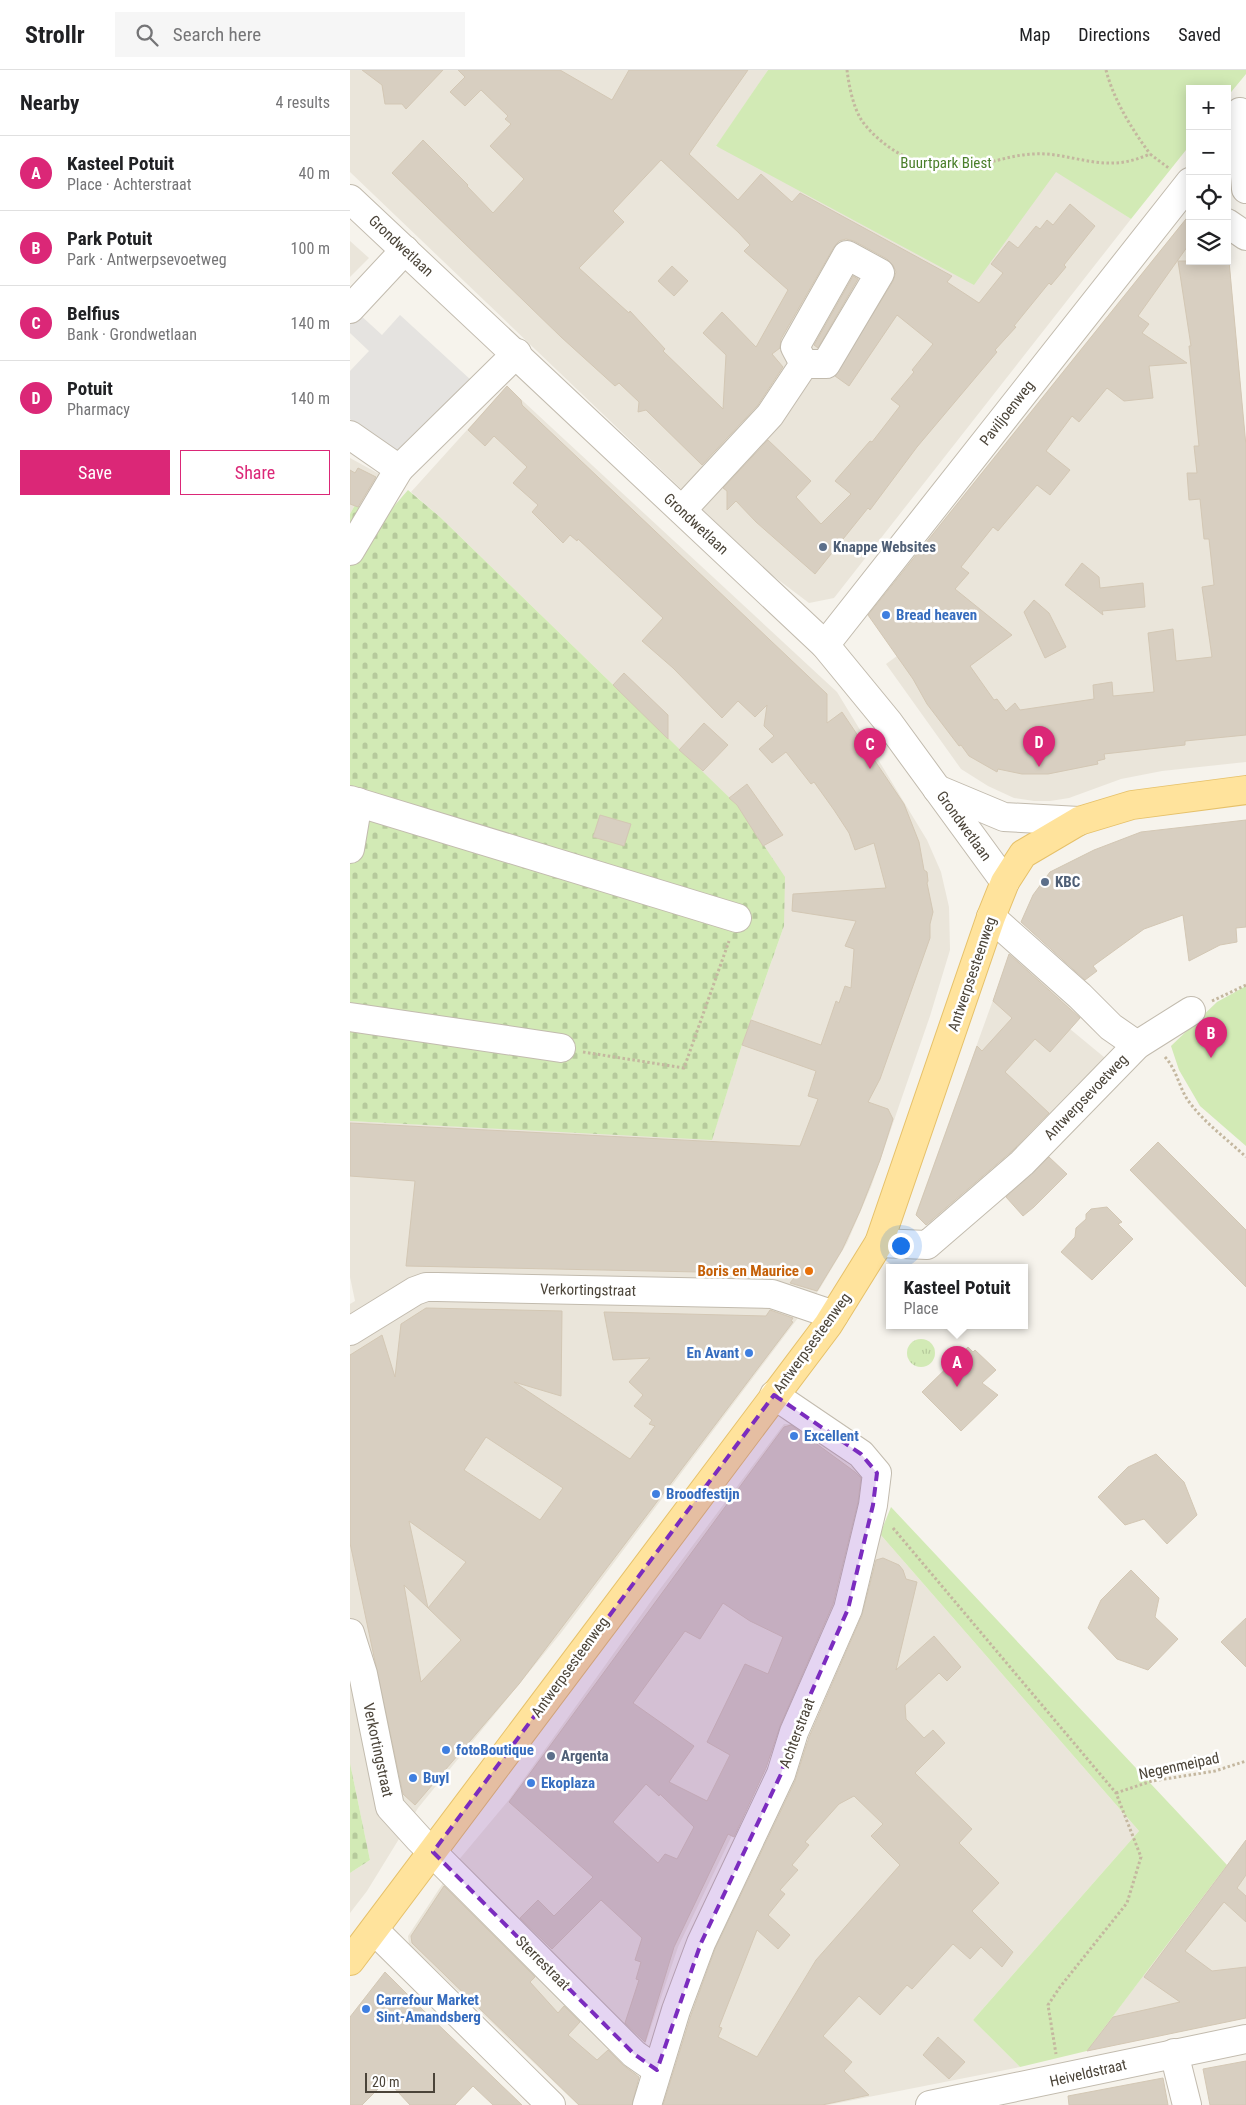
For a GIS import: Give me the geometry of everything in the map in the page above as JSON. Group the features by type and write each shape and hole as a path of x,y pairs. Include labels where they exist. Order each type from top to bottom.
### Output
{"main road":[{"name":"Antwerpsesteenweg","path":"350,1961 434,1852 598,1629 834,1315 878,1243 1004,882 1024,854 1079,822 1132,805 1246,790"}],"street":[{"path":"1238,116 1246,189"},
{"name":"Paviljoenweg","path":"825,645 1186,191"},
{"name":"Grondwetlaan","path":"350,199 517,353 825,645 889,723 1004,882"},
{"path":"1231,226 1246,236"},
{"path":"350,309 404,250"},
{"path":"350,551 399,469 517,353"},
{"path":"682,510 770,415 804,364"},
{"path":"350,435 399,469"},
{"path":"937,789 1004,817 1079,822"},
{"path":"350,849 354,801 737,918"},
{"name":"Antwerpsevoetweg","path":"878,1243 927,1245 1022,1163 1137,1045 1110,1027 1080,996 991,917"},
{"path":"1137,1045 1191,1011"},
{"path":"350,1017 561,1048"},
{"name":"Verkortingstraat","path":"350,1331 415,1291 431,1287 772,1294 834,1315"},
{"name":"Achterstraat","path":"647,2105 676,2010 701,1943 781,1774 794,1732 848,1609 873,1505 877,1473 861,1454 774,1395"},
{"name":"Verkortingstraat","path":"350,1633 363,1674 390,1807 403,1823 434,1852"},
{"name":"Sterrestraat","path":"434,1852 634,2054 657,2070"},
{"path":"374,1930 540,2101"},
{"name":"Heiveldstraat","path":"930,2105 1246,2039"},
{"path":"1174,2053 1187,2105"}],"path":[{"path":"847,70 849,87 862,120 883,143 900,155 918,162 963,167 1034,154 1050,154 1113,163 1135,160 1150,154"},
{"path":"1106,70 1109,82 1133,131 1150,154 1186,186"},
{"path":"561,1048 684,1068 737,918"},
{"path":"1191,1011 1246,985"},
{"path":"1137,1045 1166,1058 1179,1079 1186,1097 1208,1125 1222,1134 1246,1157"},
{"path":"873,1505 1116,1793 1141,1857 1127,1903 1060,1987 1048,2005 1061,2079"},
{"name":"Negenmeipad","path":"1116,1793 1152,1781 1215,1771 1246,1762"}],"highlighted area":[{"path":"774,1395 861,1454 877,1473 873,1505 848,1609 794,1732 781,1774 701,1943 657,2070 634,2054 433,1852"}],"shaded area":[{"path":"350,70 768,70 716,147 1056,171 1131,219 834,598 809,603 768,572 350,172"},
{"path":"1183,222 1186,225 1186,265 1230,265 1246,446 1246,762 1162,771 1121,779 1069,798 1050,801 1014,798 988,786 961,769 886,664 897,656 870,615 870,611"},
{"path":"350,241 369,258 350,277"},
{"path":"358,313 382,335 400,315 472,381 397,461 350,419 350,371 369,351 350,333 350,321"},
{"path":"504,389 511,390 837,692 927,840 941,872 949,907 950,950 930,1016 871,1187 847,1243 819,1290 561,1633 418,1808 367,1891 350,1913 350,1873 370,1860 350,1763 350,1304 355,1301 350,1277 350,1121 712,1139 742,1045 784,926 763,846 746,818 607,679 440,517 411,492"},
{"path":"350,458 383,476 366,509 355,505 350,514"},
{"path":"1015,948 1087,1011 1070,1029 1110,1062 1055,1118 931,1229 916,1213 1010,953"},
{"path":"784,1424 793,1424 862,1474 865,1483 838,1613 678,1947 642,2054 629,2105 578,2105 409,1944 408,1936 457,1862 508,1801 654,1597"},
{"path":"880,1534 1139,1831 973,2020 1020,2067 828,2105 658,2105 685,2011 797,1762 827,1703 862,1616"},
{"path":"1246,1840 1246,2018 1095,2049 1091,2045"}],"green space":[{"name":"Buurtpark Biest","path":"768,70 1246,70 1246,74 1231,92 1231,85 1186,85 1186,150 1131,219 1056,172 974,285 716,146"},
{"path":"408,490 440,517 737,805 785,877 784,926 742,1045 712,1140 350,1121 350,514 355,505 388,513"},
{"path":"1246,986 1246,1146 1200,1106 1179,1070 1171,1046 1217,1002"},
{"path":"921,1339 931,1343 935,1353 931,1363 921,1367 911,1363 907,1353 911,1343"},
{"path":"891,1507 1227,1865 1092,2044 1095,2049 1020,2067 973,2020 1139,1831 880,1534"},
{"path":"350,1763 370,1860 350,1873"}],"building":[{"path":"362,70 443,70 406,109 402,104 385,104 382,85"},
{"path":"458,70 560,70 612,100 629,70 748,70 689,154 738,200 761,174 792,202 800,193 952,276 947,282 979,303 1003,273 991,264 1009,241 1018,248 1036,226 1040,229 1047,220 1053,225 1070,204 1095,226 1064,265 1066,267 1051,285 1049,283 1014,326 1016,327 995,350 997,352 917,447 870,510 868,508 815,574 756,522 736,501 727,510 727,491 723,488 768,440 811,481 796,497 821,524 851,494 835,481 870,441 872,442 900,406 891,399 914,372 912,370 933,344 897,315 849,386 835,376 893,281 896,272 893,265 887,259 854,241 846,239 839,241 781,339 780,348 772,354 783,367 758,405 702,465 646,410 638,412 639,402 619,383 615,386 561,337 392,173 423,140 493,213 524,179 490,146 511,124 505,119 508,116 481,90 465,106 450,92 465,77","holes":["661,160 750,245 744,251 788,290 756,347 722,312 703,333 726,355 723,409 663,351 665,349 630,311 629,313 579,268 624,222 613,211"]},
{"path":"1186,219 1186,249 1138,316 1149,324 1142,333 1187,363 1149,366 1153,398 1124,401 1107,388 1079,422 1072,416 1046,451 1070,470 1050,495 1037,485 998,531 993,527 961,567 969,573 955,589 1012,635 970,666 994,700 997,699 1006,711 1015,703 1020,710 1094,699 1093,685 1112,682 1113,696 1154,692 1148,633 1173,629 1176,661 1212,657 1202,587 1214,585 1209,539 1204,539 1200,499 1189,500 1187,473 1197,473 1194,446 1199,446 1189,346 1191,346 1178,261 1186,261 1186,265 1229,265 1246,446 1246,735 1185,741 1185,745 1104,754 1105,759 1097,761 1098,764 1048,774 1022,774 998,769 997,772 969,756 961,745 959,746 927,704 913,679 868,615"},
{"path":"672,266 688,281 674,296 658,281"},
{"path":"853,276 858,279 818,348 814,345"},
{"path":"507,386 521,400 522,405 827,694 827,723 842,712 904,804 919,842 924,870 927,872 927,883 933,912 930,924 930,938 880,1079 868,1102 888,1109 893,1119 880,1160 860,1211 842,1250 817,1291 790,1283 797,1274 406,1266 415,1181 350,1176 350,1123 800,1146 818,1099 808,1096 816,1071 742,1045 751,1020 821,1045 836,1001 839,1003 845,986 851,988 854,949 845,946 856,921 792,911 793,894 886,888 874,843 855,850 849,833 834,810 814,782 811,784 786,752 772,763 759,749 774,736 764,726 767,705 755,717 738,701 722,718 673,668 642,641 663,618 578,539 577,541 570,535 563,543 532,512 538,505 513,483 527,467 494,436 485,446 468,430"},
{"path":"358,468 376,477 358,507 350,504 350,470 355,473"},
{"path":"1082,563 1099,577 1100,588 1143,583 1145,607 1102,611 1103,615 1065,585"},
{"path":"1034,600 1049,613 1066,647 1045,658 1024,612"},
{"path":"624,673 668,715 668,739 613,685"},
{"path":"704,723 728,745 703,771 679,750"},
{"path":"747,784 783,835 763,846 737,805 729,798"},
{"path":"600,815 631,824 624,846 593,837"},
{"path":"1246,820 1246,927 1236,928 1237,942 1220,945 1189,961 1183,915 1144,929 1093,966 1097,971 1085,980 1021,922 1033,895 1050,872 1094,850 1141,832"},
{"path":"1009,954 1080,1018 1050,1052 1035,1039 1005,1072 1049,1113 1011,1152 926,1225 916,1215 977,1046 982,1051 1012,1018 993,1001"},
{"path":"1158,1142 1246,1230 1246,1287 1130,1170"},
{"path":"1049,1157 1067,1174 1023,1216 1006,1197"},
{"path":"1107,1207 1122,1222 1118,1224 1133,1239 1092,1280 1061,1252 1075,1237 1076,1228 1086,1219 1086,1214 1091,1209"},
{"path":"426,1308 562,1311 561,1396 514,1382 630,1459 655,1426 649,1424 652,1420 634,1406 643,1395 629,1382 650,1358 613,1360 604,1312 766,1316 770,1310 793,1318 791,1321 793,1322 519,1684 415,1805 403,1794 350,1543 350,1355 382,1335 395,1377 401,1324","holes":["486,1437 563,1488 540,1520 464,1470","409,1521 466,1562 428,1608","404,1585 428,1608 461,1640 421,1682"]},
{"path":"968,1347 973,1352 975,1350 996,1370 982,1383 998,1395 961,1431 922,1392"},
{"path":"791,1425 861,1478 858,1502 833,1604 780,1726 766,1768 734,1837 728,1834 674,1947 645,2042 625,2023 639,1980 636,1979 641,1962 635,1960 642,1938 601,1900 552,1949 520,1918 538,1900 554,1916 593,1877 509,1802 784,1427","holes":["723,1603 750,1621 783,1637 768,1674 745,1664 707,1742 730,1755 707,1801 669,1782 694,1746 633,1703 685,1631 700,1639","646,1784 659,1796 660,1794 694,1827 677,1859 665,1854 658,1863 613,1822"]},
{"path":"1156,1454 1184,1482 1197,1515 1167,1544 1144,1519 1125,1525 1098,1497 1128,1467"},
{"path":"883,1558 899,1565 906,1579 917,1582 896,1670 934,1636 961,1667 947,1681 939,1673 905,1705 906,1719 924,1738 933,1730 945,1743 915,1773 972,1829 959,1843 999,1883 972,1911 1013,1952 1002,1967 981,1947 970,1959 953,1944 912,1989 907,1985 880,2015 859,1996 823,2036 852,2062 844,2071 869,2095 822,2105 663,2105 691,2015 715,1949 795,1781 809,1737 862,1615 876,1560","holes":["854,1796 883,1824 871,1836 900,1865 816,1960 757,2057 718,2037 722,2028 719,2027 757,1930 778,1949 790,1935 768,1915 785,1894 780,1890 798,1870 792,1865 809,1845 805,1842 839,1804"]},
{"path":"1131,1570 1159,1598 1155,1617 1178,1639 1148,1670 1117,1659 1088,1628 1101,1600"},
{"path":"1246,1618 1246,1667 1221,1642"},
{"path":"1246,1840 1246,1875 1237,1888 1246,1896 1246,1922 1224,1902 1185,1951 1212,1971 1246,1967 1246,2018 1087,2051 1113,2017 1180,2002 1144,1977"},
{"path":"444,1886 535,1977 530,1982 558,2013 564,2006 580,2022 568,2035 597,2060 608,2050 639,2077 632,2105 579,2105 412,1943 411,1936"},
{"path":"385,1972 522,2105 493,2105 473,2086 455,2105 410,2105 387,2080 362,2105 350,2105 350,2017"},
{"path":"938,2037 965,2062 949,2079 923,2055"},
{"path":"1246,2061 1246,2105 1210,2105 1203,2069"},
{"path":"1163,2078 1168,2105 1069,2105 1068,2096"}],"place":[{"name":"Knappe Websites","path":"823,547"},
{"name":"Bread heaven","path":"886,615"},
{"name":"Potuit","path":"1039,767"},
{"name":"Belfius","path":"870,769"},
{"name":"KBC","path":"1045,882"},
{"name":"Park Potuit","path":"1211,1058"},
{"name":"Boris en Maurice","path":"809,1271"},
{"name":"En Avant","path":"749,1353"},
{"name":"Kasteel Potuit","path":"957,1387"},
{"name":"Excellent","path":"794,1436"},
{"name":"Broodfestijn","path":"656,1494"},
{"name":"fotoBoutique","path":"446,1750"},
{"name":"Argenta","path":"551,1756"},
{"name":"Buyl","path":"413,1778"},
{"name":"Ekoplaza","path":"531,1783"},
{"name":"Carrefour Market Sint-Amandsberg","path":"366,2009"}]}
